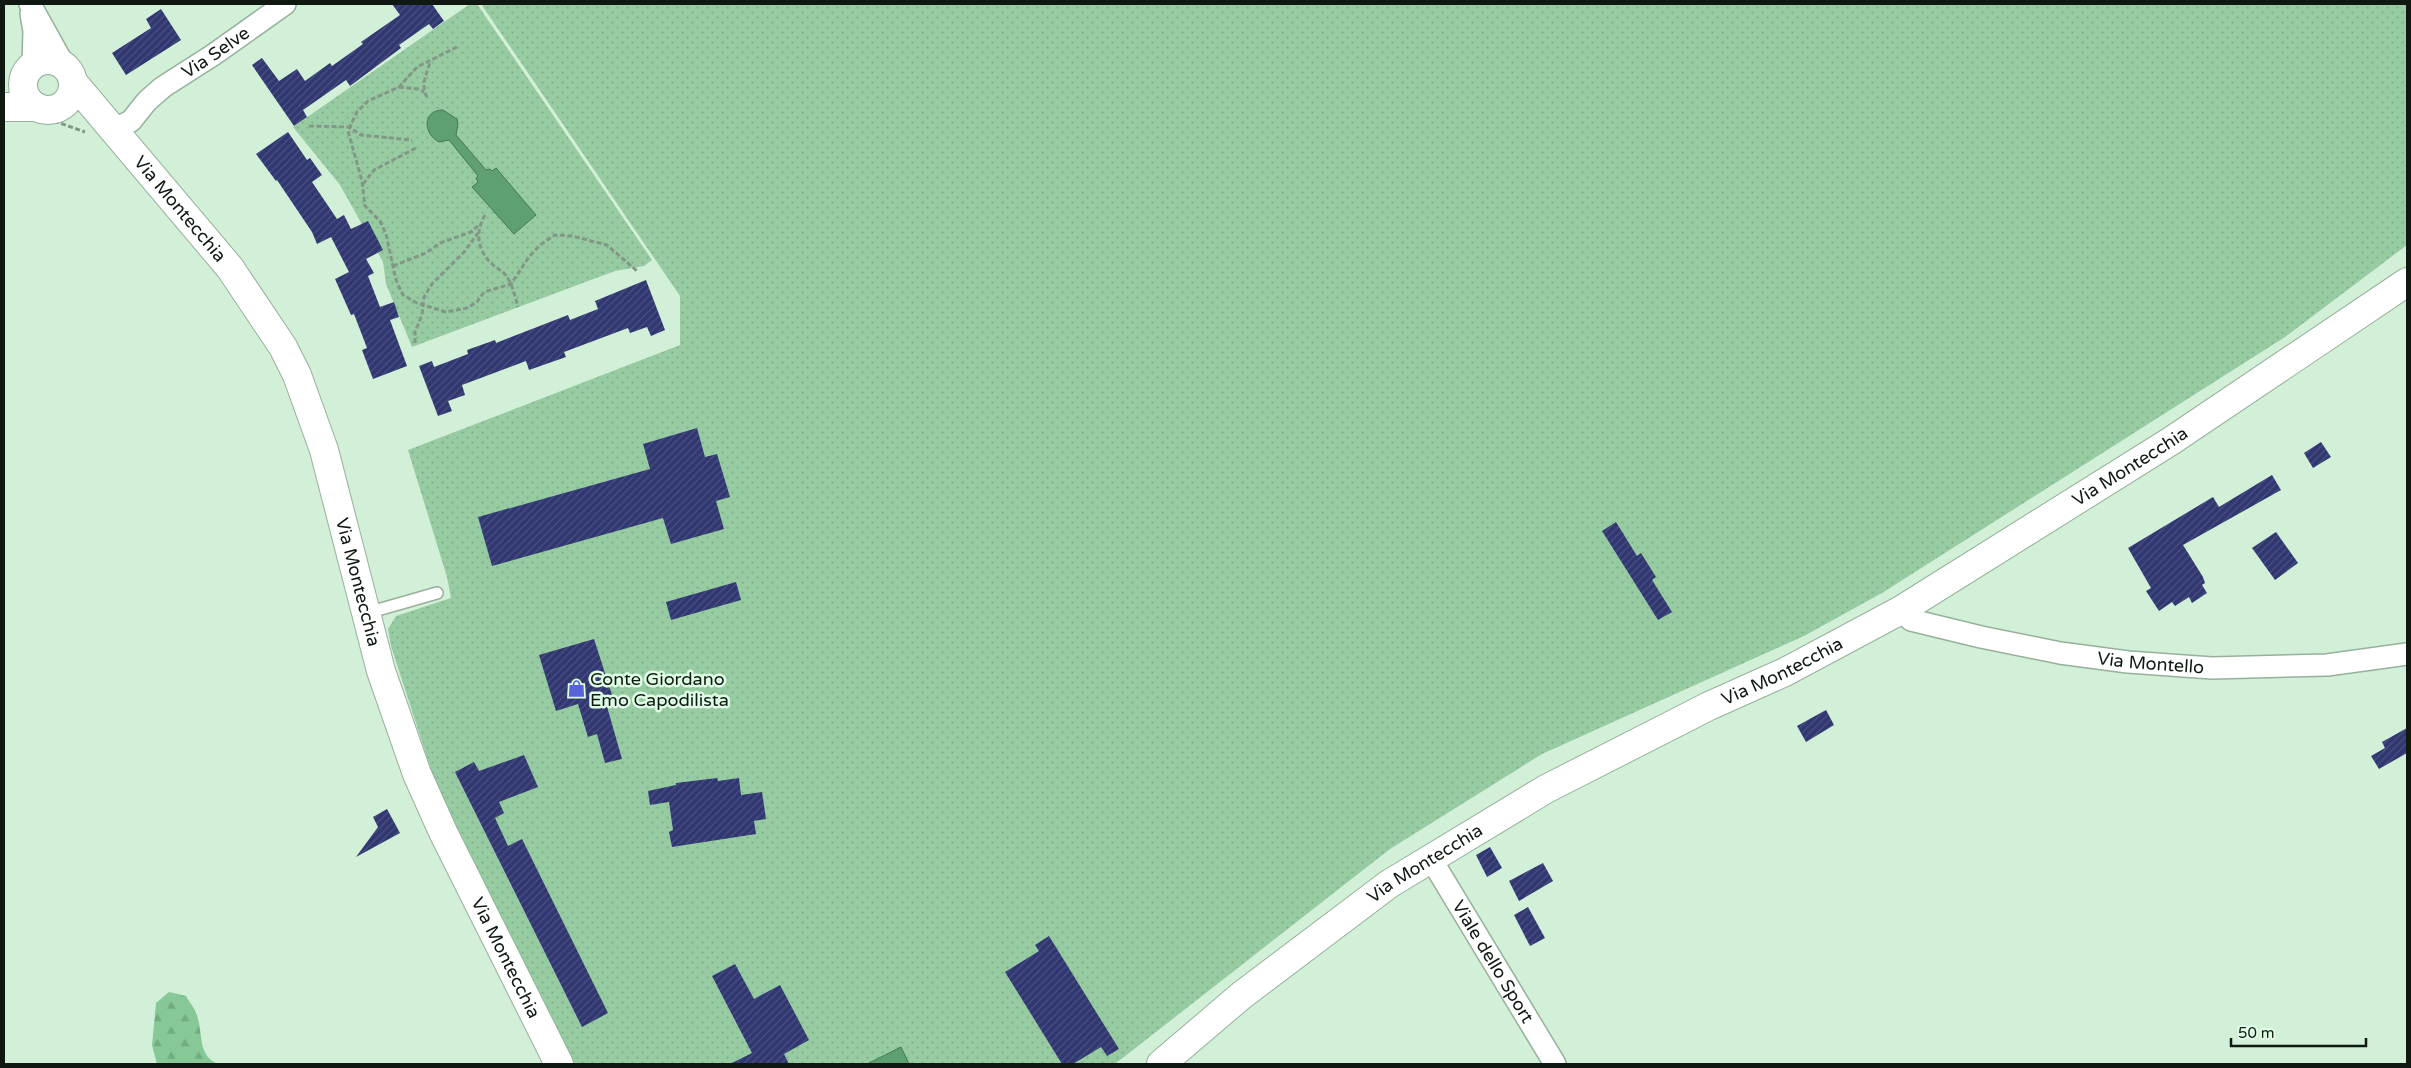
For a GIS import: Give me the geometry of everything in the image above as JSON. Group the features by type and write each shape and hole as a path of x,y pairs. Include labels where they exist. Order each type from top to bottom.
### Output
{"street":[{"path":"30,4 69,74 72,89 67,101 46,112 26,97 20,81 34,31 30,4"},
{"name":"Via Selve","path":"103,133 131,121 147,101 162,87 213,55 285,4"},
{"path":"20,81 49,60 69,74"},
{"name":"Via Montecchia","path":"69,74 103,133 230,268 283,347 297,374 324,450 381,671 429,803 559,1064"},
{"name":"Via Montecchia","path":"4,107 46,112 103,133"},
{"name":"Via Montecchia","path":"1161,1064 1242,995 1321,934 1390,884 1431,858 1546,789 1709,706 1785,672 1901,610 2171,440 2342,328 2407,282"},
{"name":"Via Montello","path":"1901,610 1911,620 1981,637 2060,653 2128,662 2212,668 2327,665 2407,654"},
{"name":"Viale dello Sport","path":"1431,858 1555,1064"}],"lane":[{"path":"366,614 437,593"}],"path":[{"path":"457,47 417,67 399,87 368,101 357,112 348,131 362,184 365,206 380,221 386,234 396,280 403,295 422,306 446,312 467,308 477,302 484,292 511,284 529,257 540,245 555,235 572,236 607,245 638,271"},
{"path":"427,97 424,92 424,80 430,61"},
{"path":"399,87 418,89 424,92"},
{"path":"46,112 68,125 103,133"},
{"path":"309,126 350,127 361,135 412,140"},
{"path":"362,184 374,170 416,148"},
{"path":"393,266 426,254 440,243 471,232 478,226 485,214"},
{"path":"478,226 482,251 494,266 506,275 511,284 518,307"},
{"path":"416,343 415,332 422,315 424,297 432,284 464,252 478,233"}],"shaded area":[{"path":"470,4 477,4 652,260 644,266 615,271 412,347 386,284 383,262 340,185 293,127"},
{"path":"481,4 2407,4 2407,245 2285,337 1882,593 1804,636 1542,754 1390,849 1115,1064 572,1064 449,825 391,646 388,629 396,616 451,598 447,577 408,450 680,345 680,296"},
{"path":"443,110 457,119 456,135 486,170 490,169 492,171 496,168 536,215 514,234 472,187 478,182 476,178 478,176 449,140 439,142 430,134 427,123 428,118 436,111"},
{"path":"901,1047 909,1064 867,1064"}],"green space":[{"path":"169,992 186,996 198,1020 203,1049 211,1060 218,1064 157,1064 152,1045 156,1003"}],"building":[{"path":"392,4 432,4 444,21 433,29 429,24 399,45 401,48 350,86 346,80 303,110 307,117 294,126 252,65 262,58 279,81 297,69 305,81 330,63 332,66 363,44 361,42 400,15"},
{"path":"161,9 181,40 126,75 112,53 151,28 146,19"},
{"path":"288,132 307,160 310,158 322,175 312,182 337,219 344,215 351,229 368,221 383,250 366,259 374,273 368,276 380,307 394,302 399,317 390,320 407,366 373,379 362,350 367,348 354,314 351,315 335,279 349,272 331,237 317,244 312,232 277,180 256,154"},
{"path":"646,280 665,330 651,336 647,327 630,333 628,328 564,352 566,357 529,370 526,361 462,385 465,395 448,401 452,411 438,416 419,366 432,361 434,367 468,354 467,350 495,340 496,343 568,315 570,320 598,309 595,301"},
{"path":"697,428 705,457 717,454 730,497 716,501 724,529 671,544 663,518 492,566 478,517 650,469 643,444"},
{"path":"2321,442 2331,457 2313,468 2304,453"},
{"path":"2272,475 2281,490 2183,545 2203,577 2205,583 2202,585 2207,593 2192,603 2189,597 2175,606 2172,602 2159,611 2146,591 2151,588 2128,548 2213,497 2219,507"},
{"path":"1616,522 1637,556 1641,553 1656,577 1652,580 1672,612 1658,620 1602,531"},
{"path":"2276,532 2298,563 2275,580 2252,548"},
{"path":"736,582 741,600 671,620 666,602"},
{"path":"594,639 614,701 606,703 622,759 605,763 597,734 588,737 578,704 556,711 539,655"},
{"path":"1826,710 1834,725 1806,742 1797,726"},
{"path":"2407,728 2407,753 2379,769 2371,756 2385,748 2382,742"},
{"path":"524,755 538,787 499,802 504,813 495,818 508,846 522,839 608,1013 582,1027 455,772 474,762 479,771"},
{"path":"717,778 718,781 739,778 741,795 762,792 766,819 754,821 756,834 672,847 669,832 673,830 669,802 650,805 648,791 676,785 676,783"},
{"path":"387,809 400,833 356,857 378,827 373,817"},
{"path":"1490,847 1502,868 1487,877 1476,855"},
{"path":"1543,863 1553,881 1519,901 1509,881"},
{"path":"1528,907 1545,938 1530,946 1514,915"},
{"path":"1049,936 1119,1049 1107,1056 1101,1047 1073,1064 1062,1064 1005,972 1039,951 1035,945"},
{"path":"735,964 754,999 780,985 809,1040 784,1054 789,1064 730,1064 752,1053 712,976"}],"place":[{"name":"Conte Giordano Emo Capodilista","path":"576,689"}]}
